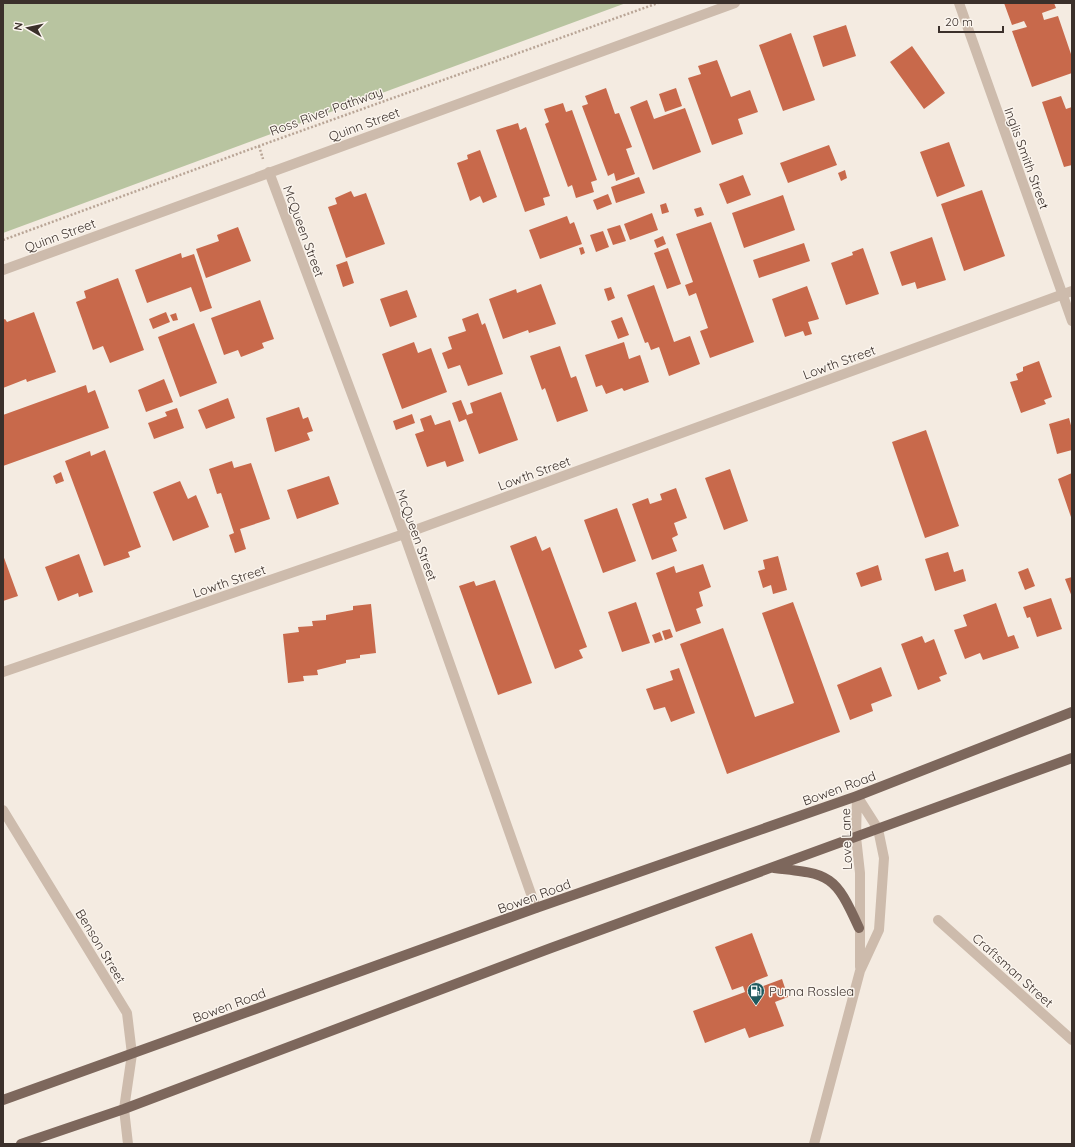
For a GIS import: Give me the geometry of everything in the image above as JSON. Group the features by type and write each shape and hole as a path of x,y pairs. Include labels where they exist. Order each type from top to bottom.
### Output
{"main road":[{"name":"Bowen Road","path":"3,1100 536,908 857,796 1072,712"},
{"path":"21,1144 124,1109 771,868 1072,758"},
{"path":"771,868 805,871 828,879 846,899 859,928"}],"street":[{"name":"Quinn Street","path":"3,270 268,172 735,3"},
{"name":"Inglis Smith Street","path":"959,3 1072,321"},
{"name":"McQueen Street","path":"268,172 404,534 536,908"},
{"name":"Lowth Street","path":"3,672 404,534 1072,291"},
{"name":"Love Lane","path":"814,1144 860,971 879,930 884,858 878,829 857,796"},
{"name":"Love Lane","path":"857,796 856,837 860,873 860,971"},
{"name":"Benson Street","path":"3,810 127,1013 132,1054 124,1109 128,1144"},
{"name":"Craftsman Street","path":"938,920 1072,1040"}],"path":[{"name":"Ross River Pathway","path":"3,240 259,146 658,3"}],"green space":[{"path":"3,3 626,3 3,233"}],"building":[{"path":"1004,3 1054,3 1056,8 1042,13 1044,20 1058,16 1072,57 1072,73 1032,87 1012,31 1027,27 1024,21 1012,25"},
{"path":"846,25 856,56 823,67 813,36"},
{"path":"791,33 815,100 783,111 759,45"},
{"path":"912,46 945,93 924,109 890,62"},
{"path":"717,60 731,97 750,90 758,112 738,119 743,134 712,145 688,78 701,74 698,66"},
{"path":"606,88 615,114 619,113 632,147 626,149 635,174 616,181 614,173 608,176 582,106 588,104 585,96"},
{"path":"676,88 682,106 665,112 659,94"},
{"path":"1061,96 1066,109 1072,107 1072,165 1064,167 1042,102"},
{"path":"647,100 654,119 685,108 701,152 653,170 630,107"},
{"path":"563,103 566,112 572,110 597,180 591,182 594,192 576,198 572,185 568,187 545,124 549,122 544,109"},
{"path":"518,123 520,130 526,127 550,196 543,198 545,205 525,212 496,130"},
{"path":"949,142 965,186 937,197 920,152"},
{"path":"829,145 837,165 788,183 780,163"},
{"path":"480,150 497,197 483,203 480,196 470,201 457,163 468,159 467,155"},
{"path":"845,170 847,178 841,181 838,173"},
{"path":"743,175 751,195 727,204 719,184"},
{"path":"639,177 645,193 616,203 611,187"},
{"path":"982,190 1005,256 964,271 941,204"},
{"path":"351,191 354,197 366,193 385,244 346,258 328,207 337,204 335,198"},
{"path":"608,194 612,204 597,210 593,200"},
{"path":"783,195 795,230 744,248 732,213"},
{"path":"666,203 669,212 662,214 660,205"},
{"path":"701,207 704,215 697,217 694,209"},
{"path":"652,213 658,230 630,240 624,224"},
{"path":"567,216 570,224 574,222 582,244 540,259 529,230"},
{"path":"711,222 754,342 710,358 700,331 708,328 696,293 689,296 685,285 693,282 676,234"},
{"path":"620,225 626,241 613,245 607,229"},
{"path":"238,227 251,261 206,278 196,249 219,241 217,235"},
{"path":"603,231 609,247 596,252 590,235"},
{"path":"663,236 666,244 657,248 654,240"},
{"path":"932,237 946,280 917,289 915,282 902,286 890,252"},
{"path":"804,243 810,261 759,278 753,260"},
{"path":"583,247 585,253 581,255 579,248"},
{"path":"668,248 681,284 667,289 654,253"},
{"path":"863,248 879,294 846,305 831,263 853,255 852,252"},
{"path":"181,253 182,258 194,254 212,308 200,312 191,287 147,303 135,270"},
{"path":"347,261 354,283 343,287 336,265"},
{"path":"118,278 144,350 110,363 103,346 93,350 76,302 86,298 84,291"},
{"path":"541,284 556,324 529,333 528,330 503,339 489,299 516,289 517,293"},
{"path":"654,285 674,342 690,336 700,364 669,376 659,347 651,350 648,342 645,343 627,295"},
{"path":"807,286 819,319 808,322 812,334 805,336 803,331 785,337 772,299"},
{"path":"611,287 615,298 608,301 604,289"},
{"path":"407,290 417,317 390,327 380,299"},
{"path":"260,300 274,339 262,343 264,348 241,357 238,350 224,355 211,318"},
{"path":"34,312 56,372 27,382 26,379 3,388 3,320 5,319 7,322"},
{"path":"166,312 170,322 153,329 149,319"},
{"path":"176,313 178,320 173,321 170,315"},
{"path":"478,313 482,325 485,323 503,374 468,386 460,365 448,369 442,353 452,349 448,337 466,331 462,319"},
{"path":"622,317 629,335 618,339 611,321"},
{"path":"194,323 217,383 180,397 158,337"},
{"path":"414,342 418,353 431,348 447,392 402,409 382,354"},
{"path":"624,342 629,359 640,355 649,382 624,391 622,388 606,394 602,385 596,387 585,355"},
{"path":"560,346 571,378 576,376 588,411 557,422 545,388 542,390 530,356"},
{"path":"1039,361 1052,397 1044,400 1046,404 1021,413 1010,382 1018,380 1016,374 1023,371 1023,367"},
{"path":"164,379 173,402 146,412 138,390"},
{"path":"86,385 88,393 95,390 109,428 3,466 3,415"},
{"path":"501,392 518,440 479,454 466,419 459,422 452,403 461,400 467,415 473,413 470,403"},
{"path":"228,398 235,418 206,429 198,410"},
{"path":"299,407 303,419 308,417 313,431 307,433 310,440 275,452 266,418"},
{"path":"177,408 184,428 154,439 148,423 167,416 165,412"},
{"path":"412,414 415,423 396,430 393,421"},
{"path":"431,415 435,425 450,420 464,461 447,467 445,461 427,467 415,434 424,431 420,419"},
{"path":"1069,418 1072,429 1072,450 1057,454 1049,424"},
{"path":"926,430 959,526 925,538 892,442"},
{"path":"105,450 141,547 128,552 130,557 104,566 65,461 90,451 91,456"},
{"path":"232,461 234,468 251,463 270,519 240,529 246,549 235,553 229,535 234,533 221,493 217,494 209,469"},
{"path":"730,469 748,521 724,530 705,478"},
{"path":"61,472 64,481 56,484 53,476"},
{"path":"1072,473 1072,520 1058,479"},
{"path":"329,476 339,504 297,519 287,490"},
{"path":"180,481 188,499 196,495 209,527 173,541 153,492"},
{"path":"676,488 687,518 674,523 678,535 672,538 677,551 652,560 632,504 648,498 650,504 662,500 660,494"},
{"path":"617,508 636,561 603,573 584,520"},
{"path":"536,536 542,551 550,547 587,647 579,650 583,658 555,669 510,546"},
{"path":"948,552 954,572 963,569 966,581 935,591 925,559"},
{"path":"79,554 93,592 79,597 78,593 58,601 45,567"},
{"path":"3,555 18,596 3,601"},
{"path":"778,556 787,590 773,594 771,585 763,588 758,571 765,569 763,560"},
{"path":"703,564 711,587 699,592 703,606 696,609 701,623 676,632 656,573 674,566 676,573"},
{"path":"878,565 882,580 861,587 856,573"},
{"path":"1028,568 1035,586 1025,590 1018,572"},
{"path":"1072,577 1072,597 1065,579"},
{"path":"495,580 532,683 498,695 459,586 474,581 476,586"},
{"path":"1051,598 1062,629 1037,637 1030,617 1027,618 1023,607"},
{"path":"636,602 650,643 622,652 608,612"},
{"path":"793,602 840,732 727,774 680,644 723,628 755,717 794,703 762,613"},
{"path":"996,603 1008,637 1014,635 1019,648 983,660 980,653 965,659 954,630 967,626 963,615"},
{"path":"371,604 376,653 360,655 360,658 346,660 346,663 317,670 318,675 303,676 304,681 288,683 283,634 299,632 298,627 313,626 312,621 326,620 326,615 353,610 353,606"},
{"path":"670,629 673,637 665,640 662,631"},
{"path":"660,632 663,640 655,643 652,635"},
{"path":"922,636 925,643 934,639 947,674 939,677 941,681 918,690 901,644"},
{"path":"881,667 892,696 871,704 873,711 850,720 837,685"},
{"path":"679,668 695,713 671,722 665,707 654,710 646,689 673,680 670,671"},
{"path":"752,933 768,976 755,981 758,988 782,979 788,997 775,1002 784,1026 749,1038 745,1028 705,1043 693,1011 745,992 743,986 732,990 715,947"}],"place":[{"name":"Puma Rosslea","path":"756,1006"}]}
